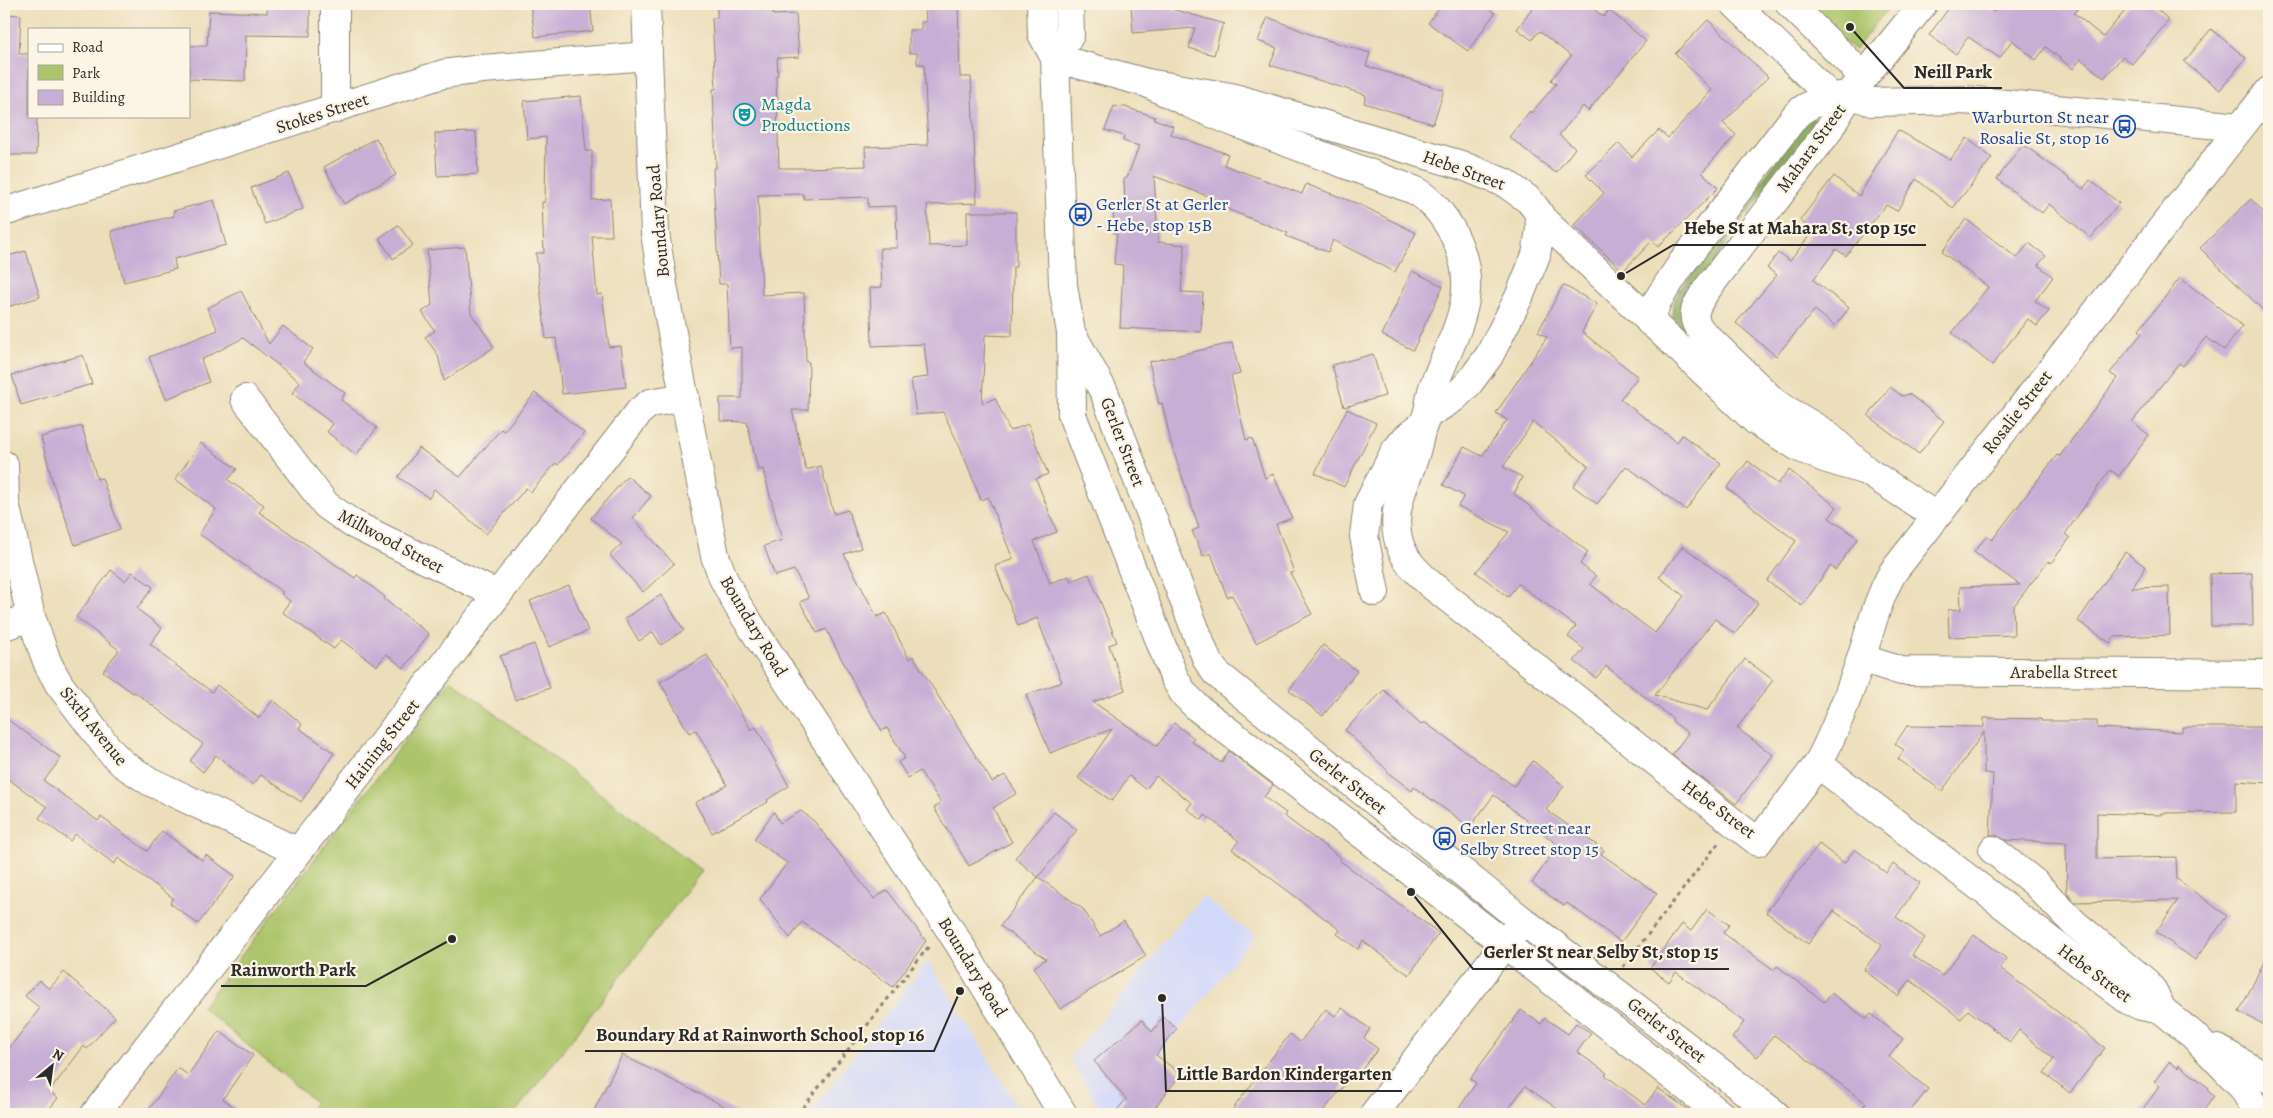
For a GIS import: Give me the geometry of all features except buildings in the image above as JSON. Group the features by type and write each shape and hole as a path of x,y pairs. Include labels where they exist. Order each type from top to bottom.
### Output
{"street":[{"path":"335,4 335,108"},
{"name":"Boundary Road","path":"646,4 655,233 715,556 724,580 738,606 958,942 1063,1114"},
{"name":"Gerler Street","path":"1041,4 1042,34 1055,58 1063,285 1071,333 1072,415 1174,677 1184,694 1198,708 1505,944 1720,1114"},
{"path":"1055,58 1070,35 1069,4"},
{"path":"1735,4 1849,89 1872,102 1964,100 2253,124"},
{"path":"1790,4 1849,89"},
{"path":"1849,89 1923,4"},
{"name":"Stokes Street","path":"4,212 424,80 458,72 648,56"},
{"name":"Hebe Street","path":"1055,58 1147,83 1231,97 1474,170 1497,179 1518,191 1534,206 1540,217"},
{"name":"Hebe Street","path":"1147,83 1238,124 1407,186 1433,203 1446,221 1460,248 1465,265 1466,290 1459,326 1433,387 1425,420 1396,510 1398,540 1410,563 1430,584 1758,842 1818,764 2128,1000 2141,1006 2162,1010"},
{"name":"Mahara Street","path":"1650,322 1657,301 1682,263 1796,115 1805,106 1849,89"},
{"name":"Mahara Street","path":"1849,89 1826,134 1707,289 1696,304 1693,314 1698,327 1705,336 1763,394 1835,440 1867,471 1936,516"},
{"name":"Rosalie Street","path":"1818,764 1834,730 1887,583 1936,516 2253,124 2269,91"},
{"path":"1375,592 1364,536 1368,504 1395,451 1425,420 1454,398 1469,383 1489,356 1503,330 1536,255 1540,236 1540,217"},
{"name":"Mahara Street","path":"1540,217 1746,413 1764,427 1812,453 1867,471"},
{"name":"Gerler Street","path":"1071,333 1104,392 1207,660 1216,673 1523,921 1775,1114"},
{"name":"Haining Street","path":"95,1114 496,594 640,411 650,403 685,397"},
{"name":"Millwood Street","path":"245,399 326,505 353,524 496,594"},
{"name":"Sixth Avenue","path":"4,465 4,502 32,617 48,664 59,684 110,751 123,764 149,781 298,852"},
{"path":"4,626 32,617"},
{"name":"Arabella Street","path":"1861,658 1900,671 2269,674"},
{"name":"Hebe Street","path":"1993,850 2034,882 2075,924 2146,982 2153,991 2162,1010 2193,1035 2241,1085 2259,1114"},
{"path":"1374,1114 1523,921"},
{"name":"Hebe Street","path":"2193,1035 2269,1080"}],"path":[{"path":"1610,986 1734,823"},
{"path":"798,1114 929,946"}],"shaded area":[{"path":"1202,896 1255,936 1111,1114 1103,1114 1070,1059"},
{"path":"928,960 1022,1114 809,1114"}],"green space":[{"path":"1797,4 1891,4 1855,50"},
{"path":"1810,117 1816,120 1816,127 1735,229 1686,308 1815,435 1676,331 1672,315 1674,300 1679,290"},
{"path":"451,680 702,871 514,1114 307,1114 315,1102 202,1007"}],"place":[{"name":"Neill Park","path":"1850,27"},
{"name":"Magda Productions","path":"745,114"},
{"name":"Warburton St near Rosalie St, stop 16","path":"2125,127"},
{"name":"Gerler St at Gerler - Hebe, stop 15B","path":"1080,214"},
{"name":"Hebe St at Mahara St, stop 15c","path":"1621,276"},
{"name":"Gerler Street near Selby Street stop 15","path":"1444,838"},
{"name":"Gerler St near Selby St, stop 15","path":"1411,892"},
{"name":"Rainworth Park","path":"452,939"},
{"name":"Boundary Rd at Rainworth School, stop 16","path":"960,991"},
{"name":"Little Bardon Kindergarten","path":"1162,998"}]}
